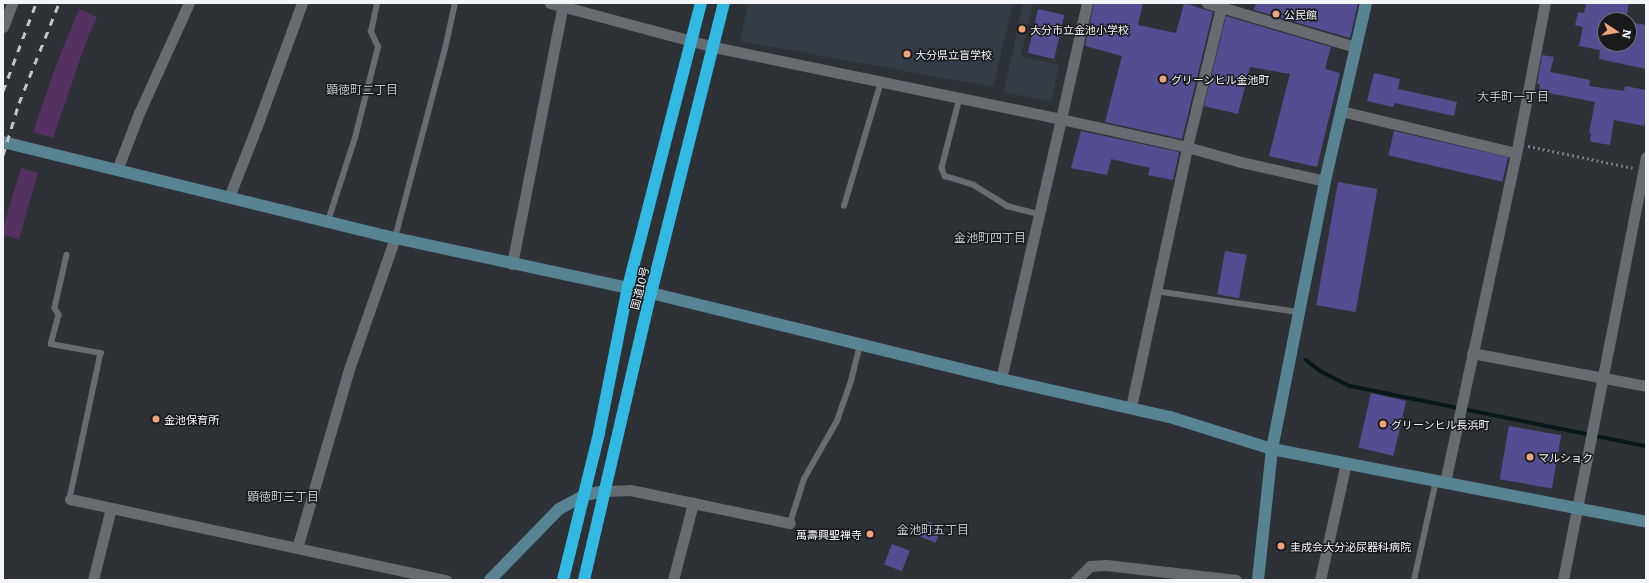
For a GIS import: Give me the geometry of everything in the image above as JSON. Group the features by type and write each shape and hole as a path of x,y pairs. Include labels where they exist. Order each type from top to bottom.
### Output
{"highway":[{"name":"国道10号","path":"563,580 585,495 628,287 701,3"},
{"name":"国道10号","path":"584,580 652,293 724,3"}],"street":[{"path":"3,28 12,3"},
{"path":"117,170 139,113 189,3"},
{"path":"229,197 257,126 302,3"},
{"path":"550,3 563,5 714,46 1061,119 1187,147 1241,162 1325,181"},
{"path":"1001,379 1087,3"},
{"path":"1207,3 1356,47"},
{"path":"1258,580 1272,449 1325,181 1366,3"},
{"path":"1440,482 1472,353 1517,148 1545,3"},
{"path":"512,264 563,5"},
{"path":"1131,408 1187,147 1221,7"},
{"path":"1341,111 1517,148"},
{"path":"3,142 394,238 512,264 628,287 1001,379 1170,416 1272,449 1646,522"},
{"path":"1562,580 1645,170 1646,157"},
{"path":"296,548 348,372 394,238"},
{"path":"1472,353 1646,386"},
{"path":"1320,580 1346,463"},
{"path":"490,580 559,509 585,495 605,490 630,490 790,523"},
{"path":"70,499 446,580"},
{"path":"673,580 693,503"},
{"path":"92,580 111,508"},
{"path":"1076,580 1090,566 1106,565 1236,580"}],"lane":[{"path":"328,221 355,138 378,47 372,32 377,3"},
{"path":"394,238 445,49 455,3"},
{"path":"844,206 881,82"},
{"path":"960,98 942,168 945,176 974,185 1007,206 1039,214"},
{"path":"67,255 55,308 59,315 51,344 101,353 70,499"},
{"path":"1156,291 1299,312"},
{"path":"790,523 804,479 837,421 851,381 860,344"},
{"path":"1414,580 1440,482"}],"path":[{"path":"1517,148 1645,170"}],"shaded area":[{"name":"大分県立盲学校","path":"748,3 1013,3 993,87 740,41"},
{"name":"大分市立金池小学校","path":"1023,3 1033,3 1021,56 1059,65 1051,102 1004,92"},
{"path":"79,9 97,17 86,42 53,138 33,132 57,63"},
{"path":"21,168 38,173 19,239 3,235 3,228"}],"building":[{"path":"1094,3 1143,3 1138,25 1176,33 1184,3 1213,12 1182,139 1105,122 1122,56 1085,46"},
{"path":"1256,3 1358,3 1350,38 1254,10"},
{"path":"1586,3 1629,3 1627,12 1597,12 1597,49 1579,46 1583,27 1575,25 1578,12 1584,13"},
{"path":"1038,9 1064,15 1054,59 1028,53"},
{"path":"1226,16 1331,47 1325,69 1340,73 1317,167 1269,156 1290,74 1250,67 1238,114 1204,106"},
{"path":"1637,23 1646,25 1646,69 1599,59 1600,52 1637,52"},
{"path":"1542,55 1554,57 1550,72 1590,80 1589,86 1624,91 1625,86 1646,90 1646,114 1644,126 1614,120 1610,145 1592,142 1590,140 1591,133 1589,133 1595,102 1539,91 1540,84 1537,84"},
{"path":"1374,73 1400,79 1398,89 1457,102 1454,116 1395,103 1393,107 1367,101"},
{"path":"1081,131 1179,152 1173,180 1148,175 1150,168 1111,159 1107,175 1071,168"},
{"path":"1394,131 1508,157 1502,182 1388,155"},
{"path":"1338,182 1377,189 1356,312 1316,305"},
{"path":"1225,251 1247,255 1239,298 1217,294"},
{"name":"グリーンヒル長浜町","path":"1371,393 1406,401 1393,456 1358,448"},
{"name":"マルショク","path":"1509,426 1561,435 1552,488 1500,479"},
{"path":"927,521 942,527 935,543 921,537"},
{"path":"892,544 910,551 902,571 884,565"}],"waterway":[{"path":"1306,360 1320,371 1350,386 1646,446"}],"railway":[{"path":"3,91 36,3"},
{"path":"3,155 19,103 59,3"}],"place":[{"name":"公民館","path":"1276,14"},
{"name":"大分市立金池小学校","path":"1022,29"},
{"name":"大分県立盲学校","path":"907,54"},
{"name":"グリーンヒル金池町","path":"1163,79"},
{"name":"金池保育所","path":"156,419"},
{"name":"グリーンヒル長浜町","path":"1383,424"},
{"name":"マルショク","path":"1530,457"},
{"name":"萬壽興聖禅寺","path":"870,534"},
{"name":"圭成会大分泌尿器科病院","path":"1281,546"}],"district":[{"name":"顕徳町二丁目","path":"362,90"},
{"name":"大手町一丁目","path":"1513,97"},
{"name":"金池町四丁目","path":"990,238"},
{"name":"顕徳町三丁目","path":"283,497"},
{"name":"金池町五丁目","path":"933,530"}]}
